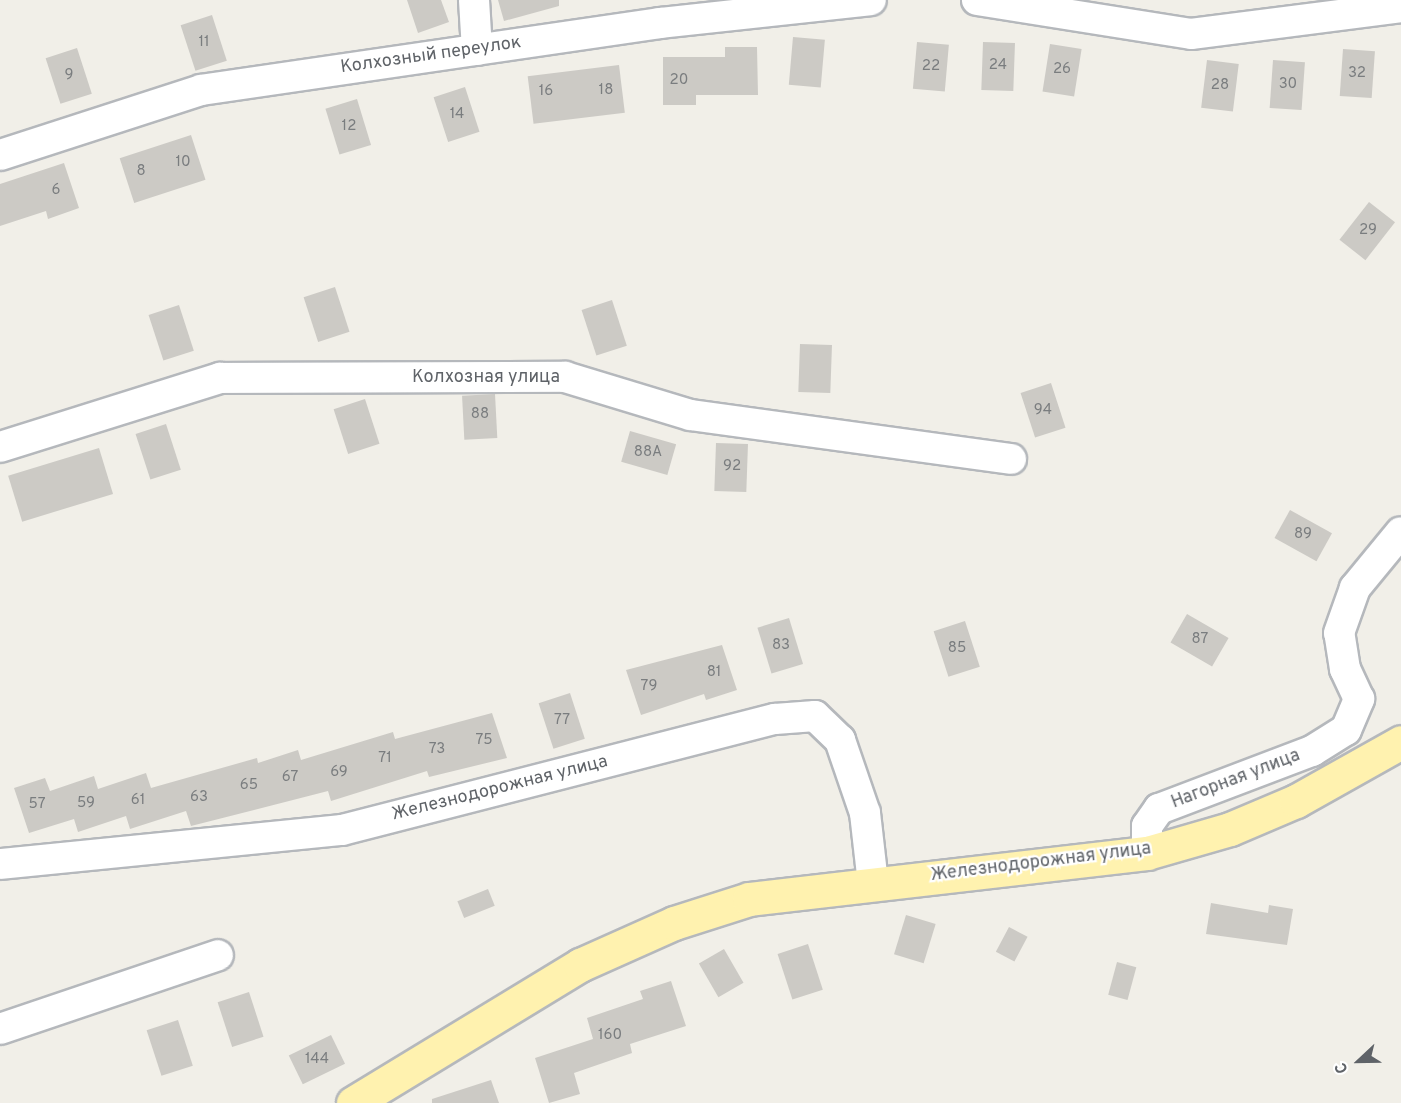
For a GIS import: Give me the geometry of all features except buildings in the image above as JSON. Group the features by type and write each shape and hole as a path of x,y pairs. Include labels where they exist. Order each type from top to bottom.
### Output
{"main road":[{"name":"Железнодорожная улица","path":"353,1103 580,964 674,923 749,899 1147,853 1230,829 1296,801 1401,742"}],"street":[{"path":"474,0 477,50"},
{"name":"Колхозный переулок","path":"0,155 201,90 477,50 871,0"},
{"path":"977,0 1191,34 1401,6"},
{"name":"Колхозная улица","path":"0,447 220,378 565,377 690,415 1011,459"},
{"name":"Нагорная улица","path":"1147,853 1147,826 1159,809 1312,751 1346,730 1359,699 1345,669 1338,633 1355,588 1401,532"},
{"name":"Железнодорожная улица","path":"0,864 342,830 775,719 815,716 840,740 862,802 873,883"},
{"path":"0,1029 218,955"}]}
